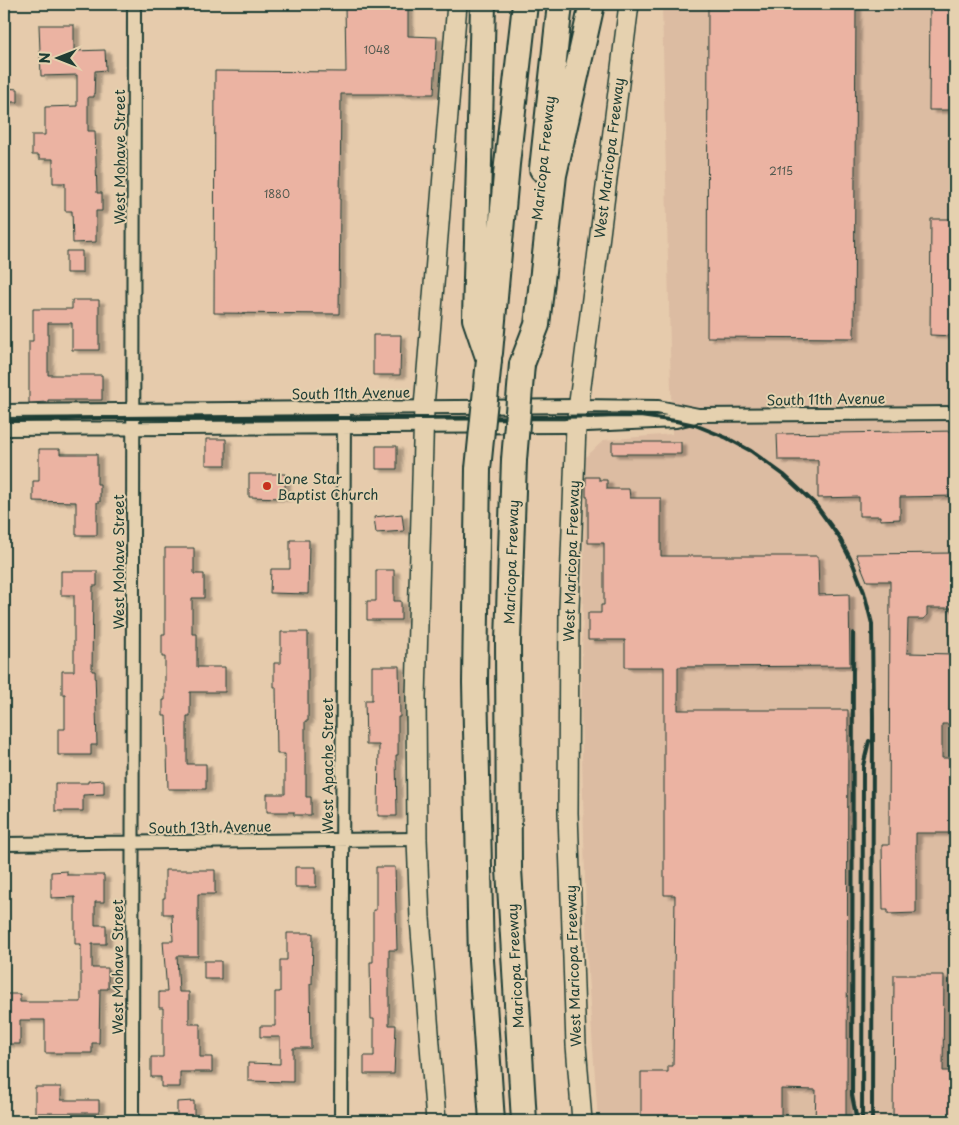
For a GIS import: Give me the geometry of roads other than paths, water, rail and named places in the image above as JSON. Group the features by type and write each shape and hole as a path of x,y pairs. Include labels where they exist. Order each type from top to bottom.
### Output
{"highway":[{"path":"483,4 475,319 489,360"},
{"path":"492,1121 481,960 475,684 478,469 507,164 525,4"},
{"name":"Maricopa Freeway","path":"524,1121 510,869 508,641 514,460 522,364 560,4"},
{"path":"522,364 537,325 554,175 592,4"}],"main road":[{"path":"436,1121 420,918 417,839 416,688 424,408 456,4"},
{"name":"West Maricopa Freeway","path":"582,1121 576,1036 568,813 569,619 576,426 577,406 629,4"}],"street":[{"name":"West Mohave Street","path":"132,1121 134,4"},
{"name":"South 11th Avenue","path":"4,411 577,406 658,407 698,415 955,413"},
{"name":"West Apache Street","path":"341,1121 344,408"},
{"name":"South 11th Avenue","path":"4,429 576,426 676,421 698,415"},
{"name":"South 13th Avenue","path":"4,844 417,839"}],"railway":[{"path":"4,421 99,418 640,416 695,425 727,438 751,451 784,475 815,504 839,537 853,564 864,592 872,624 872,1121"},
{"path":"853,633 852,1095 857,1121"},
{"path":"862,1121 863,766 869,741"}],"place":[{"name":"Lone Star Baptist Church","path":"267,486"}]}
